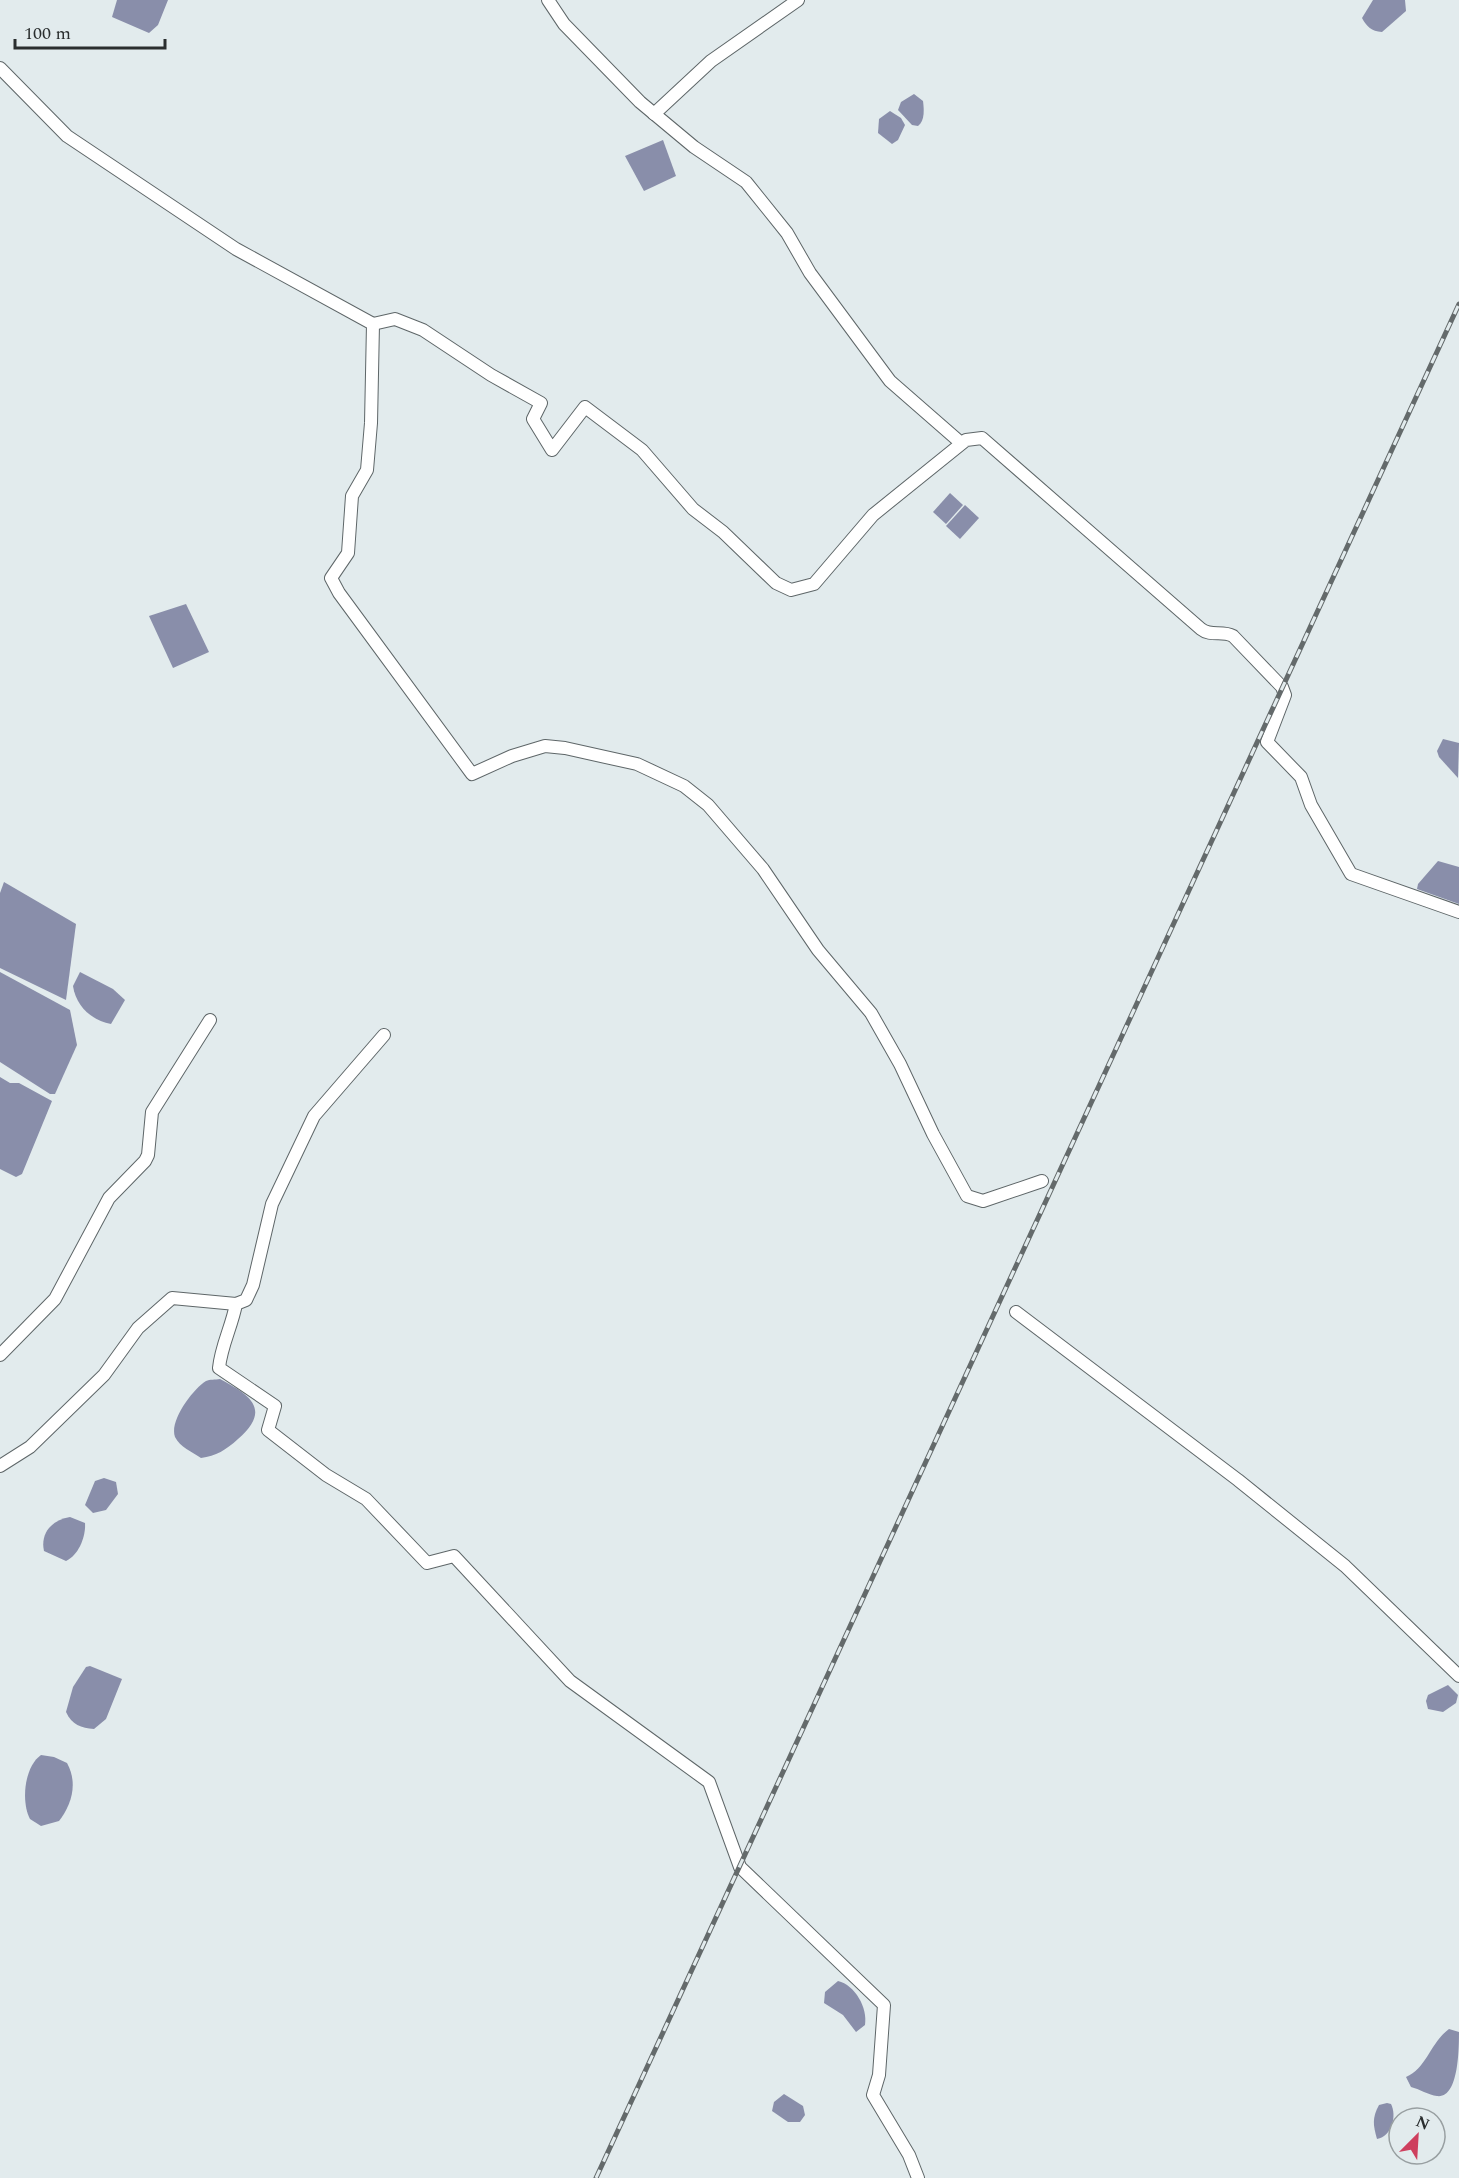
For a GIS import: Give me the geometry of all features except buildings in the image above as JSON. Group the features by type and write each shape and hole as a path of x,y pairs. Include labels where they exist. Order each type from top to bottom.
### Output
{"street":[{"path":"548,0 564,24 595,58 654,114 694,147 746,182 787,233 810,273 890,381 961,444"},
{"path":"654,114 711,61 756,31 787,5 798,0"},
{"path":"0,68 68,136 155,192 236,249 373,324 395,319 423,330 491,375 541,403 533,419 552,450 585,407 642,450 693,509 723,532 769,577 791,590 814,584 873,515 961,444 978,438 993,445 1201,629 1208,633 1225,632 1233,636 1270,673 1285,695 1267,742 1300,777 1311,805 1350,874 1459,912"},
{"path":"373,324 371,423 367,470 352,496 348,553 331,578 339,593 472,774 512,756 544,746 565,748 637,764 684,786 708,805 763,869 818,950 871,1013 900,1064 933,1134 967,1196 983,1201 1042,1181"},
{"path":"0,1355 55,1299 109,1198 145,1161 148,1155 152,1112 210,1020"},
{"path":"0,1466 30,1447 104,1375 138,1328 172,1298 236,1304 246,1300 253,1285 272,1204 314,1116 384,1035"},
{"path":"236,1304 232,1328 221,1353 219,1368 275,1406 268,1430 326,1475 366,1499 427,1563 454,1556 570,1682 710,1782 740,1867 884,2005 879,2074 873,2095 913,2162 918,2178"},
{"path":"1016,1311 1239,1480 1345,1566 1459,1676"}],"water":[{"path":"117,0 168,0 158,25 149,33 112,17"},
{"path":"1373,0 1405,0 1406,11 1382,32 1372,30 1362,18"},
{"path":"914,94 923,101 923,118 918,126 912,125 898,110 901,102"},
{"path":"890,111 901,118 905,125 898,140 892,144 878,133 879,119"},
{"path":"663,140 676,176 644,191 625,156"},
{"path":"950,493 963,505 946,524 933,512"},
{"path":"965,505 979,518 960,539 946,526"},
{"path":"186,604 209,652 173,668 149,616"},
{"path":"1443,739 1459,743 1458,778 1439,757 1437,751"},
{"path":"1438,861 1459,867 1459,904 1417,889 1418,884"},
{"path":"4,882 76,924 66,1000 0,968 0,893"},
{"path":"0,972 70,1010 77,1045 55,1094 50,1094 0,1062"},
{"path":"80,972 113,989 125,1000 111,1024 91,1015 77,1000 73,986"},
{"path":"0,1077 10,1083 19,1083 52,1101 22,1174 16,1177 0,1169"},
{"path":"220,1379 241,1391 253,1404 254,1420 248,1429 229,1446 216,1454 201,1458 177,1441 175,1423 183,1406 201,1385 208,1380"},
{"path":"104,1478 116,1482 118,1494 106,1510 93,1513 85,1505 95,1481"},
{"path":"70,1517 85,1523 85,1528 78,1550 66,1561 44,1551 43,1544 46,1533 53,1524"},
{"path":"90,1666 122,1679 106,1719 94,1729 77,1725 66,1712 73,1687 86,1667"},
{"path":"1448,1685 1458,1695 1456,1703 1443,1712 1428,1709 1426,1701 1428,1695"},
{"path":"41,1755 54,1757 67,1763 73,1786 67,1808 59,1821 41,1826 30,1819 25,1794 31,1768"},
{"path":"838,1981 855,1992 862,2005 865,2025 856,2032 843,2015 824,2003 825,1992"},
{"path":"1449,2029 1459,2032 1456,2071 1450,2090 1444,2095 1437,2096 1411,2087 1406,2077 1419,2068 1437,2041"},
{"path":"784,2094 803,2106 805,2115 800,2122 788,2122 772,2111 774,2102"},
{"path":"1387,2103 1392,2106 1387,2106 1387,2133 1377,2139 1374,2118 1379,2105"}],"railway":[{"path":"596,2178 1459,304"}]}
